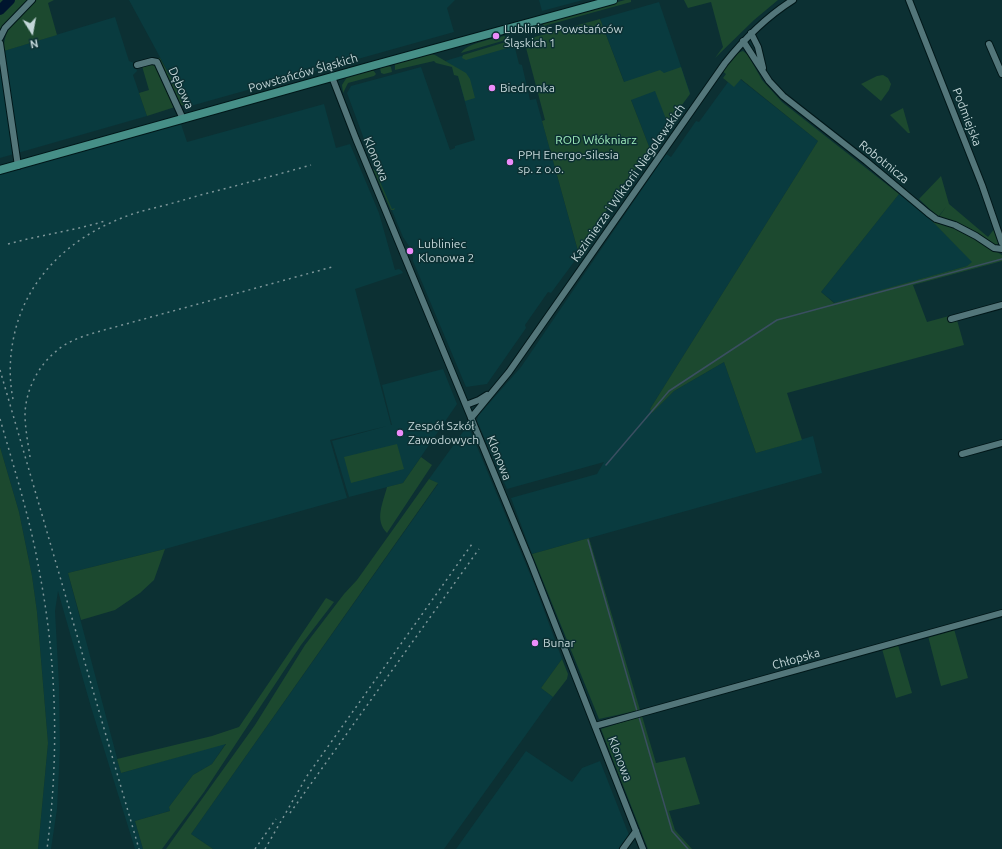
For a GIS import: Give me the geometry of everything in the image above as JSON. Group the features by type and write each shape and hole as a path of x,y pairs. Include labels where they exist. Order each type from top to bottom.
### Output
{"main road":[{"name":"Powstańców Śląskich","path":"0,170 613,0"}],"street":[{"path":"0,38 5,28 32,0"},
{"name":"Kazimierza i Wiktorii Niegolewskich","path":"471,418 508,372 725,63 751,33 774,13 793,0"},
{"name":"Podmiejska","path":"909,0 984,192 1002,243"},
{"name":"Robotnicza","path":"751,33 758,47 765,74"},
{"name":"Robotnicza","path":"743,41 772,85 791,102 849,147 928,214 936,219 955,225 994,248 1002,249"},
{"path":"0,43 18,166"},
{"path":"989,44 1002,74"},
{"name":"Dębowa","path":"137,65 152,61 157,62 183,119"},
{"name":"Klonowa","path":"332,77 356,139 534,570 643,849"},
{"path":"951,319 1002,305"},
{"path":"466,405 479,400 494,390"},
{"path":"962,454 1002,443"},
{"name":"Chłopska","path":"595,726 1002,612"},
{"path":"623,849 636,831"}],"shaded area":[{"path":"129,0 455,0 447,8 454,32 187,107"},
{"path":"539,0 583,0 542,11"},
{"path":"659,2 690,93 650,149 600,19"},
{"path":"115,17 129,61 134,63 137,71 133,75 147,116 0,158 0,52"},
{"path":"511,41 514,44 519,64 522,65 530,100 536,99 579,255 551,293 548,292 525,325 526,328 487,384 466,387 413,261 413,256 409,246 403,237 378,177 347,93 351,86 421,67 450,150 455,148 455,146 475,140 456,68 445,61"},
{"path":"740,79 818,141 650,409 652,413 674,391 724,362 756,453 813,436 822,473 532,554 511,498 597,474 604,462 507,489 477,421 478,416 521,367 666,154 671,157 696,121 699,122 728,82 734,86"},
{"path":"324,104 336,148 350,144 379,213 395,270 399,269 403,273 355,289 391,425 382,385 443,369 457,404 403,483 349,497 332,441 387,426 330,440 347,498 165,549 68,573 121,773 226,743 212,764 193,775 169,807 170,811 135,821 143,849 135,849 91,707 58,591 55,611 59,685 60,748 57,809 51,849 38,849 48,743 37,612 32,576 19,512 0,447 0,174 181,124 187,142"},
{"path":"899,194 931,220 973,262 967,266 835,303 821,292"},
{"path":"468,425 535,586 562,659 541,688 553,697 444,849 213,849 191,834 438,484 429,479"},
{"path":"526,751 572,782 582,768 600,761 629,835 619,849 456,849"}],"green space":[{"path":"0,0 29,0 0,29"},
{"path":"34,0 54,0 48,3 57,35 4,51 4,42 9,28"},
{"path":"625,0 631,0 631,2 544,26 542,23"},
{"path":"684,0 778,0 754,20 715,58 723,47 711,2 688,8"},
{"name":"ROD Włókniarz","path":"600,19 624,82 660,70 664,73 681,67 690,94 668,124 655,91 631,100 650,149 578,251 542,121 545,120 525,44 532,42 531,38"},
{"path":"538,24 541,29 530,32 526,31 529,26"},
{"path":"504,36 509,39 461,53 474,44"},
{"path":"509,41 512,44 511,47 466,60 462,58 463,55"},
{"path":"743,51 748,55 762,80 782,102 899,194 821,292 834,303 967,266 972,262 931,220 955,228 1002,255 1002,261 913,285 927,322 949,316 957,320 964,345 787,393 802,440 756,453 724,362 674,391 652,413 650,409 818,141 741,79 734,87 723,78 726,74 722,71 736,54"},
{"path":"431,54 466,73 470,79 475,98 465,101 458,76 454,75 452,67 436,63 434,61 395,70 395,64"},
{"path":"158,58 160,58 187,107 181,105"},
{"path":"151,64 156,66 175,107 147,116 139,93 149,90 142,66"},
{"path":"391,67 392,72 384,74 381,73 380,68"},
{"path":"373,70 376,74 374,76 348,83 343,93 342,85 347,77"},
{"path":"883,75 888,78 891,84 889,90 881,101 861,84 877,76"},
{"path":"903,108 910,133 908,133 890,115"},
{"path":"373,169 382,175 378,177 392,209 395,208 394,210 391,210"},
{"path":"941,176 949,204 988,237 995,228 999,242 998,244 995,246 938,218 946,207 938,217 919,199"},
{"path":"397,444 404,469 351,483 344,457"},
{"path":"0,447 19,512 32,576 37,612 48,743 38,849 0,849"},
{"path":"421,457 432,465 387,533 383,528 380,517 387,487 403,483"},
{"path":"429,479 438,483 191,834 213,849 166,849 255,725 305,645 344,594 357,580"},
{"path":"589,538 640,710 599,719 532,554"},
{"path":"165,549 154,580 140,593 115,610 81,620 68,573"},
{"path":"326,598 334,602 301,645 204,792 162,849 143,849 135,821 170,811 169,807 193,775 212,764 226,744 121,773 117,759 212,736 239,727"},
{"path":"954,629 968,678 941,686 928,636"},
{"path":"898,645 912,693 896,698 882,649"},
{"path":"562,659 568,674 567,679 553,697 541,688"},
{"path":"642,716 656,763 685,757 700,804 669,811 675,830 692,849 648,849 601,729"}],"waterway":[{"path":"0,10 10,0"},
{"path":"606,465 669,391 777,320 1002,259"},
{"path":"588,540 637,711"},
{"path":"639,717 672,831 688,849"}],"railway":[{"path":"13,399 11,390 10,361 17,324 35,285 48,268 63,253 80,240 118,219 311,165"},
{"path":"8,244 81,228 105,221"},
{"path":"30,457 25,414 26,403 32,382 51,356 68,343 97,332 332,267"},
{"path":"0,370 139,849"},
{"path":"0,419 32,536 46,609 50,643 53,677 55,746 51,815 47,849"},
{"path":"265,849 307,776 472,544"},
{"path":"290,813 479,549"},
{"path":"255,849 276,819"}],"place":[{"name":"Lubliniec Powstańców Śląskich 1","path":"496,36"},
{"name":"Biedronka","path":"492,88"},
{"name":"PPH Energo-Silesia sp. z o.o.","path":"510,162"},
{"name":"Lubliniec Klonowa 2","path":"410,251"},
{"name":"Zespół Szkół Zawodowych","path":"400,433"},
{"name":"Bunar","path":"535,643"}]}
